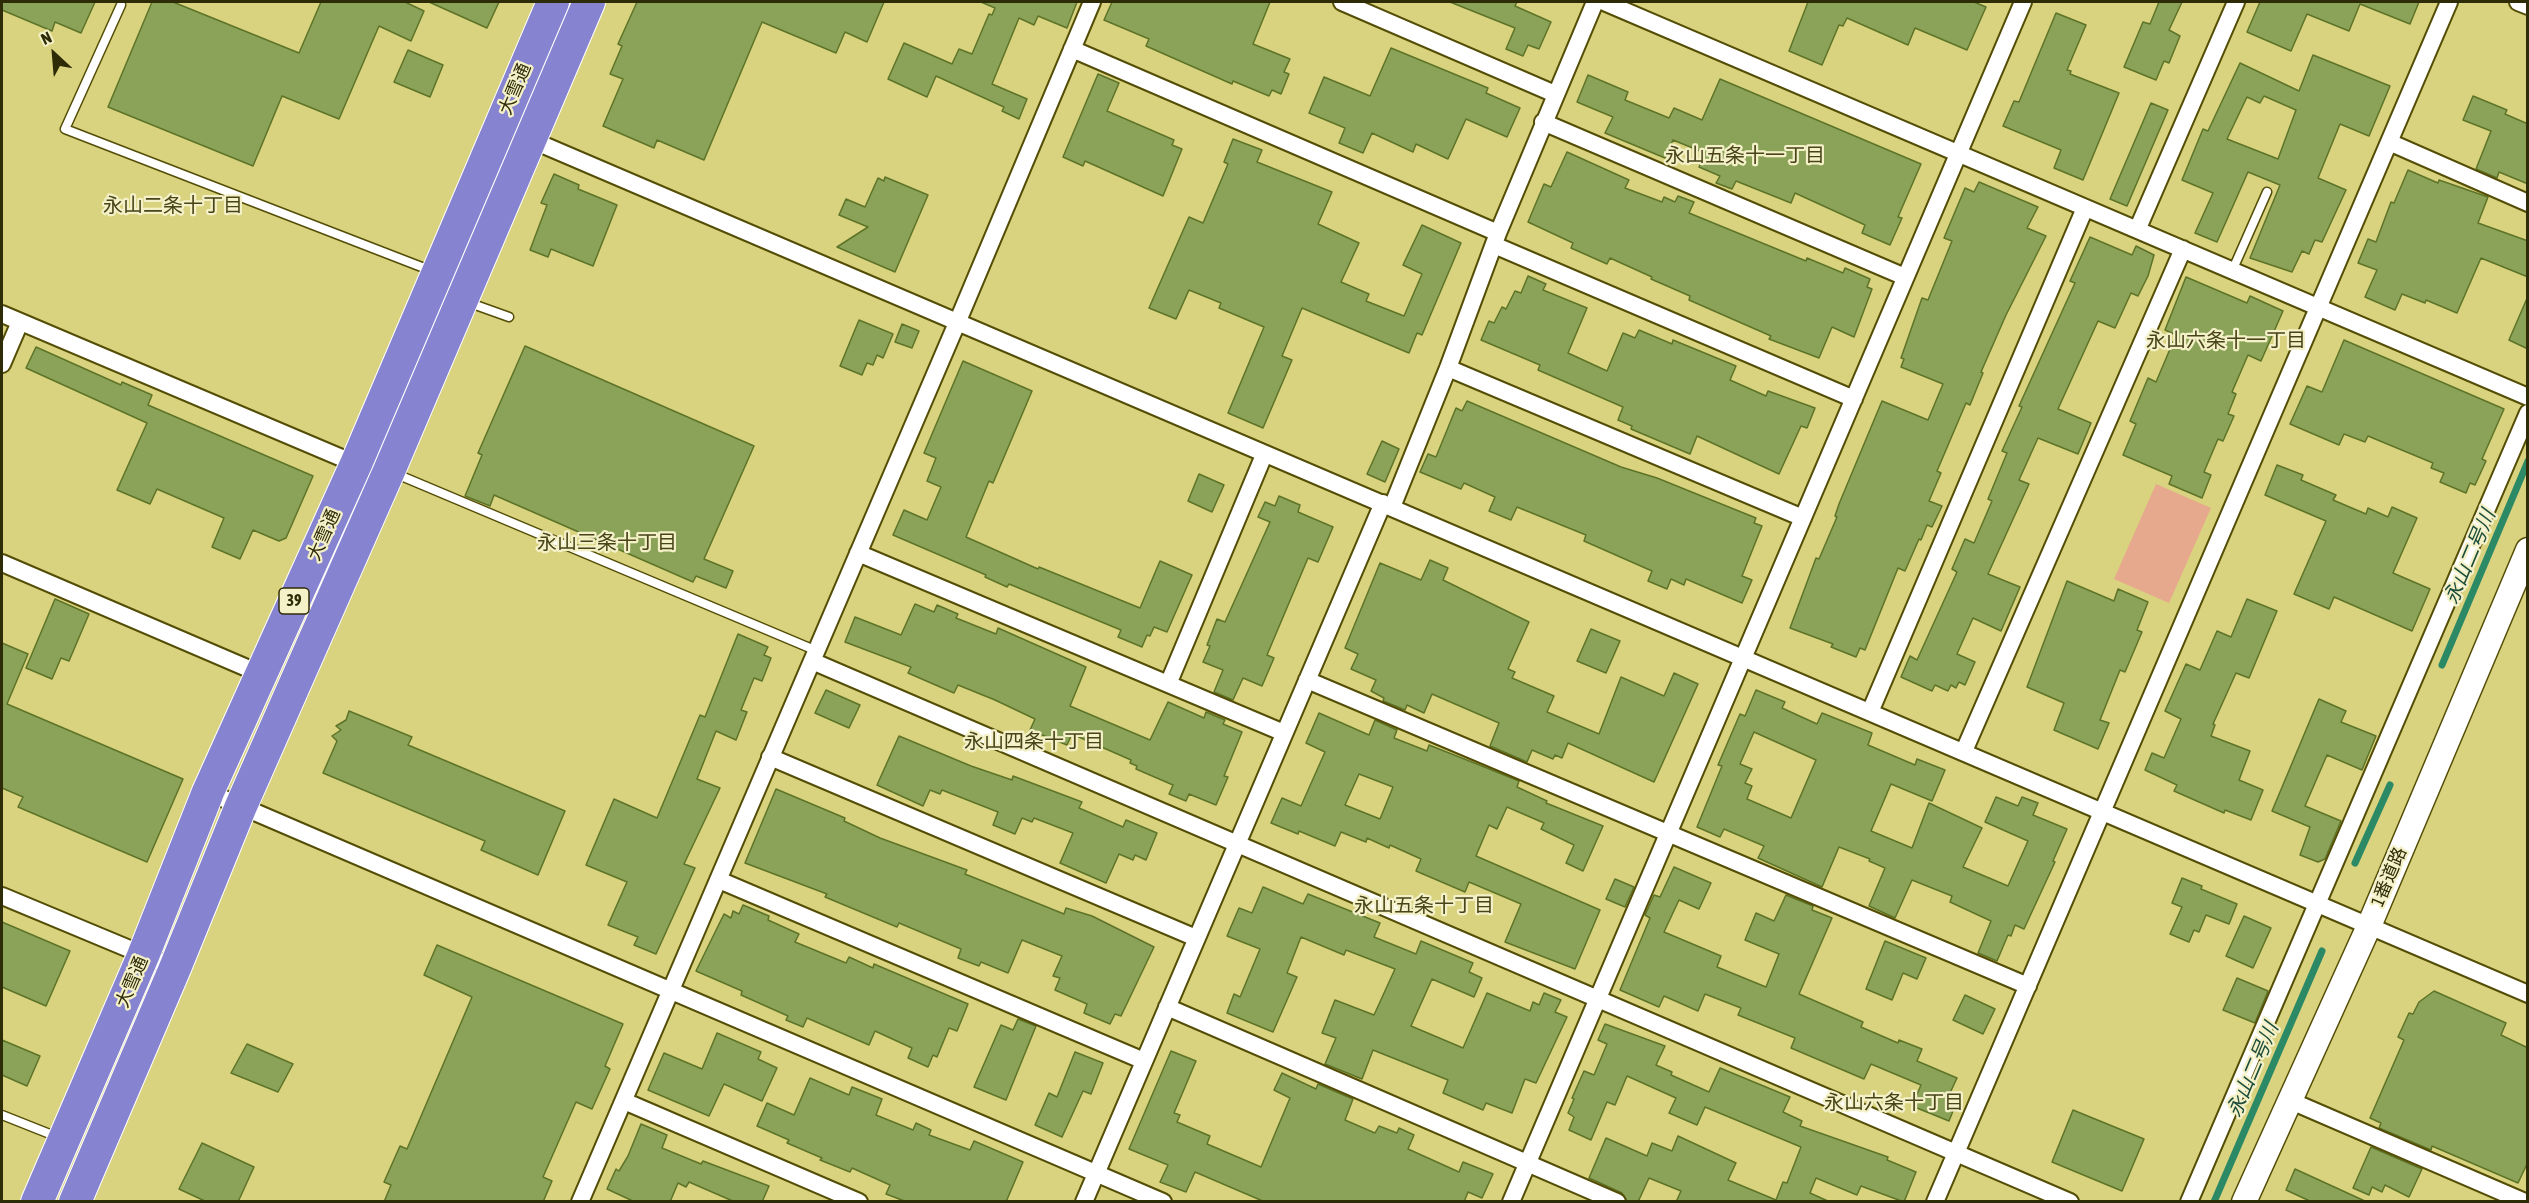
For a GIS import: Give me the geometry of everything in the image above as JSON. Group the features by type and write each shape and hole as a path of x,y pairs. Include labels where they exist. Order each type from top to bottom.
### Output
{"highway":[{"name":"大雪通","path":"37,1202 143,956 208,792 356,464 553,2"},
{"name":"大雪通","path":"75,1202 241,806 389,471 589,2"}],"street":[{"path":"580,1202 815,656 1092,2"},
{"path":"1342,2 1555,94"},
{"path":"1084,1202 1307,680 1448,368 1496,239 1595,2"},
{"path":"1604,2 2528,396"},
{"path":"1511,1202 2023,2"},
{"path":"2138,228 2236,2"},
{"path":"1935,1202 2449,2"},
{"path":"2518,2 2528,6"},
{"path":"1072,49 1854,399"},
{"path":"1543,122 1905,277"},
{"path":"499,126 2528,994"},
{"path":"2389,142 2528,203"},
{"path":"1870,712 2085,208"},
{"path":"1964,752 2183,249"},
{"path":"2,314 356,464 389,471"},
{"path":"2,364 20,322"},
{"path":"1448,368 1803,518"},
{"path":"2189,1202 2528,414"},
{"path":"1169,682 1264,455"},
{"name":"1番道路","path":"2244,1202 2369,926 2528,550"},
{"path":"858,553 1169,682 1284,733"},
{"path":"2,563 261,674"},
{"path":"815,656 1237,844 2070,1202"},
{"path":"1307,680 2028,986"},
{"path":"770,757 1196,938"},
{"path":"208,792 1163,1202"},
{"path":"719,880 1144,1061"},
{"path":"2,896 175,968"},
{"path":"1167,1007 1617,1202"},
{"path":"624,1101 859,1202"},
{"path":"2291,1101 2524,1198"}],"lane":[{"path":"121,4 65,129 436,273"},
{"path":"2233,269 2267,192"},
{"path":"461,300 509,317"},
{"path":"389,471 815,656"},
{"path":"2,1115 64,1140"}],"shaded area":[{"path":"2156,484 2211,508 2169,603 2114,579"}],"building":[{"path":"2,2 95,2 81,33 55,22 52,31 2,10"},
{"path":"152,2 173,2 299,53 321,2 405,2 424,11 411,41 379,26 339,119 282,96 253,166 108,107"},
{"path":"429,2 499,2 487,28"},
{"path":"637,2 884,2 867,42 845,32 836,53 762,22 704,160 657,140 654,148 603,126 623,79 610,74 622,46 618,44"},
{"path":"981,2 1077,2 1067,28 1038,16 1034,25 1019,18 992,84 1027,99 1019,119 1002,111 1004,107 936,76 927,97 888,79 904,43 952,64 959,49 972,54 989,14 992,15 995,8"},
{"path":"1112,2 1270,2 1253,44 1290,59 1284,72 1289,74 1281,94 1272,90 1269,96 1233,81 1232,84 1146,46 1149,39 1104,20"},
{"path":"1450,2 1517,2 1515,6 1551,22 1539,49 1528,45 1523,56 1506,49 1515,28"},
{"path":"1808,2 1974,2 1986,7 1967,50 1915,28 1908,45 1847,18 1843,26 1839,25 1822,65 1789,51"},
{"path":"2159,2 2182,2 2169,30 2180,36 2169,63 2164,61 2156,80 2124,67 2143,22 2150,24"},
{"path":"2260,2 2419,2 2410,24 2360,4 2349,31 2307,14 2291,51 2247,32"},
{"path":"2056,13 2086,25 2067,70 2071,71 2070,74 2119,93 2083,180 2054,168 2061,150 2003,126 2014,101 2019,102"},
{"path":"1391,48 1488,88 1486,93 1520,108 1507,137 1466,119 1448,159 1416,144 1413,152 1372,133 1363,153 1339,143 1345,128 1309,113 1324,77 1370,96"},
{"path":"408,50 443,65 430,97 394,82"},
{"path":"2313,55 2390,86 2369,136 2340,124 2318,178 2346,190 2322,242 2315,240 2309,254 2302,251 2292,272 2250,258 2280,185 2248,172 2217,242 2195,233 2213,193 2182,180 2203,129 2208,131 2240,63 2299,91","holes":["2264,96 2296,110 2278,159 2227,139 2247,97 2260,103"]},
{"path":"1098,74 1119,83 1107,111 1174,140 1172,145 1182,149 1163,196 1085,161 1083,166 1063,157"},
{"path":"1588,75 1628,92 1625,100 1669,118 1674,108 1702,120 1720,79 1921,164 1898,217 1902,218 1890,245 1862,233 1865,225 1795,193 1791,203 1736,181 1732,189 1716,183 1720,176 1699,167 1705,153 1673,140 1665,158 1605,133 1613,117 1577,102"},
{"path":"2473,96 2507,110 2505,114 2528,124 2528,184 2499,172 2497,178 2476,169 2491,131 2463,120"},
{"path":"2151,103 2168,110 2127,206 2110,199"},
{"path":"1233,139 1262,150 1257,162 1332,192 1318,224 1359,243 1341,282 1369,294 1366,301 1404,316 1422,274 1403,265 1422,225 1461,243 1422,335 1417,333 1409,353 1302,308 1282,356 1292,360 1263,428 1228,413 1264,327 1219,308 1221,303 1189,290 1176,319 1149,308 1189,217 1203,223 1228,164 1224,162"},
{"path":"1567,152 1629,180 1625,188 1662,202 1664,197 1675,202 1678,196 1694,202 1689,213 1806,261 1807,258 1843,273 1845,268 1870,279 1867,287 1872,289 1854,337 1832,327 1819,358 1769,339 1771,336 1689,300 1690,296 1610,258 1607,264 1571,248 1573,243 1528,222 1544,184 1551,187"},
{"path":"2408,170 2438,183 2439,180 2488,197 2478,223 2528,241 2528,277 2481,258 2457,313 2426,300 2425,303 2402,294 2395,310 2365,297 2377,270 2358,263 2368,239 2376,242 2391,202 2394,203"},
{"path":"554,174 579,185 578,189 617,205 593,266 551,249 548,257 530,250 547,205 541,203"},
{"path":"885,177 928,195 895,272 837,247 868,227 839,215 846,199 865,207 878,178 884,181"},
{"path":"1979,182 2038,207 2027,228 2046,236 2006,315 1981,372 1983,373 1970,405 1966,403 1937,471 1941,473 1929,501 1942,506 1932,527 1927,525 1921,540 1919,539 1905,571 1898,568 1865,650 1860,648 1856,657 1831,647 1833,644 1790,628 1816,558 1819,559 1837,517 1835,516 1839,504 1882,401 1928,420 1943,384 1901,367 1904,359 1901,358 1922,298 1928,300 1952,241 1944,238 1965,188 1974,192"},
{"path":"2090,237 2132,255 2136,246 2154,255 2148,276 2138,296 2131,293 2115,328 2098,321 2058,409 2091,423 2078,454 2038,438 2019,480 2029,484 1988,574 2020,587 2001,631 1973,618 1957,654 1975,662 1965,685 1959,682 1956,688 1951,685 1948,691 1935,685 1932,691 1901,677 1910,656 1917,660 1957,572 1952,569 1965,539 1974,543 1992,501 1988,499 2007,453 2002,451 2022,407 2019,406 2075,283 2070,281"},
{"path":"1528,276 1546,284 1543,290 1587,308 1568,353 1607,371 1623,333 1635,338 1639,330 1672,344 1673,340 1736,366 1730,380 1766,396 1768,391 1815,408 1807,428 1801,426 1779,474 1697,436 1690,454 1631,429 1632,426 1618,420 1623,407 1538,370 1540,365 1481,340 1489,321 1494,323 1502,307 1506,309 1515,291 1521,293"},
{"path":"2186,277 2247,303 2250,296 2283,311 2261,361 2248,355 2232,392 2236,394 2228,414 2234,416 2223,441 2218,439 2204,472 2211,475 2202,498 2169,484 2172,476 2123,455 2136,424 2130,421 2148,378 2156,382 2176,335 2165,330"},
{"path":"2528,296 2528,349 2509,340"},
{"path":"859,320 893,334 883,358 877,355 873,365 867,363 862,375 840,366"},
{"path":"902,324 919,331 912,348 895,342"},
{"path":"2344,340 2504,409 2482,459 2486,461 2475,485 2470,483 2466,493 2440,482 2444,473 2431,468 2433,463 2368,436 2365,442 2344,434 2339,445 2290,424 2307,386 2322,392"},
{"path":"525,346 754,446 704,559 733,571 726,588 696,576 693,582 494,495 490,506 465,496 482,455 478,453"},
{"path":"36,347 121,385 122,382 152,395 148,405 313,476 286,538 279,541 253,530 240,559 212,547 224,518 157,489 150,504 117,490 147,423 26,368"},
{"path":"963,361 1032,391 993,483 989,481 966,537 1038,569 1039,567 1140,608 1160,561 1192,575 1167,632 1154,627 1150,636 1147,635 1142,647 1118,637 1121,630 1009,584 1007,587 985,577 986,575 893,535 904,510 927,520 941,487 927,481 936,458 924,453"},
{"path":"1467,401 1621,467 1657,478 1756,518 1754,523 1762,526 1742,576 1752,580 1742,603 1686,579 1684,585 1671,579 1667,589 1648,581 1652,571 1584,541 1586,535 1517,507 1511,520 1489,511 1495,497 1464,483 1461,489 1420,472 1428,454 1436,457 1456,408 1462,411"},
{"path":"1382,441 1399,449 1385,482 1367,474"},
{"path":"2277,465 2303,475 2301,480 2336,495 2333,500 2366,514 2368,508 2388,517 2392,507 2417,518 2393,573 2430,589 2412,631 2334,597 2329,609 2294,594 2326,521 2265,495"},
{"path":"1199,474 1224,485 1212,512 1188,501"},
{"path":"1279,496 1300,505 1298,512 1333,527 1318,562 1308,558 1267,655 1274,658 1262,686 1243,678 1233,700 1214,692 1223,670 1203,662 1217,619 1225,622 1270,522 1258,517 1265,502 1275,506"},
{"path":"1430,560 1448,568 1443,580 1529,622 1508,669 1515,672 1512,678 1554,696 1547,712 1599,734 1621,677 1664,696 1674,673 1698,684 1654,782 1568,743 1562,758 1555,755 1553,759 1532,750 1527,762 1490,746 1499,723 1432,694 1424,713 1407,705 1405,710 1383,701 1384,698 1371,691 1376,680 1351,669 1358,654 1345,648 1380,563 1421,580"},
{"path":"2067,581 2114,601 2118,589 2148,602 2137,630 2142,632 2125,672 2120,670 2100,720 2109,723 2098,749 2054,730 2064,703 2027,687"},
{"path":"55,599 89,614 69,661 61,658 52,679 26,668"},
{"path":"2247,599 2277,611 2249,678 2236,673 2213,724 2215,725 2211,736 2250,751 2239,780 2263,790 2251,820 2225,810 2224,813 2174,791 2177,785 2145,770 2152,753 2164,758 2181,719 2165,711 2186,664 2200,670 2217,631 2231,637"},
{"path":"915,604 934,612 937,605 958,614 956,618 996,634 998,628 1086,667 1070,706 1150,740 1168,702 1204,718 1206,712 1225,720 1223,724 1242,732 1224,776 1228,777 1216,805 1189,794 1186,801 1169,794 1173,785 1136,769 1137,766 1130,763 1131,760 1072,734 1067,745 1030,730 1035,719 958,685 954,693 908,673 911,667 845,642 855,617 901,635"},
{"path":"1591,629 1620,641 1606,673 1577,661"},
{"path":"738,634 768,647 764,655 771,658 762,681 754,678 741,710 747,712 736,740 716,731 697,779 720,788 684,864 695,868 656,954 634,945 638,937 608,925 627,882 586,865 614,799 657,818 700,715 705,717"},
{"path":"2,643 28,654 7,704 183,779 147,862 18,807 23,797 2,788"},
{"path":"826,690 860,705 849,728 815,713"},
{"path":"1756,690 1785,702 1782,708 1817,724 1822,713 1872,733 1868,745 1915,765 1917,759 1945,770 1932,801 1891,784 1871,831 1912,848 1929,803 1982,828 1963,867 2008,886 2028,841 1985,822 1996,797 2018,806 2022,797 2038,803 2033,815 2067,829 2053,861 2055,862 2024,929 2015,925 1997,961 1978,953 1991,921 1950,902 1952,896 1912,880 1895,918 1869,906 1885,868 1869,861 1870,859 1839,847 1822,887 1758,858 1764,846 1724,829 1720,837 1697,827 1722,766 1718,765 1740,714 1745,716","holes":["1754,732 1816,760 1791,818 1747,799 1752,786 1745,783 1752,769 1740,764"]},
{"path":"2319,699 2346,711 2341,722 2376,736 2362,770 2327,755 2305,806 2341,821 2325,859 2318,862 2300,855 2310,827 2272,811"},
{"path":"349,711 412,737 408,745 565,811 538,875 481,850 485,841 323,773 337,741 332,736 341,730 336,726 346,720"},
{"path":"1319,713 1369,735 1375,720 1397,730 1394,738 1427,751 1429,745 1519,781 1517,787 1547,801 1546,803 1603,826 1583,871 1566,863 1574,845 1541,829 1544,823 1507,807 1497,829 1489,825 1476,856 1600,910 1575,969 1505,942 1521,904 1469,882 1465,892 1416,871 1421,859 1390,845 1389,848 1367,838 1366,842 1341,832 1335,846 1299,831 1298,834 1271,823 1282,798 1301,806 1325,752 1306,743","holes":["1359,774 1393,787 1380,819 1345,805"]},
{"path":"899,736 971,766 1012,780 1013,776 1082,802 1079,808 1123,827 1126,820 1157,833 1146,860 1135,855 1133,860 1119,854 1106,883 1060,863 1073,833 1034,818 1032,822 1022,818 1015,834 993,825 998,812 942,790 940,794 930,790 923,806 877,785"},
{"path":"776,789 845,818 844,821 880,838 967,870 965,874 1064,914 1066,908 1092,916 1154,947 1121,1016 1115,1014 1110,1024 1084,1013 1087,1004 1055,990 1060,978 1053,976 1062,956 1022,940 1008,973 981,962 979,966 958,958 961,949 899,923 897,927 825,897 827,894 745,863"},
{"path":"1674,867 1711,883 1699,909 1679,900 1664,932 1721,956 1717,967 1766,987 1779,954 1745,940 1756,913 1774,921 1786,895 1813,906 1812,910 1832,918 1799,994 1863,1022 1861,1027 1898,1043 1899,1040 1922,1049 1917,1061 1957,1078 1950,1093 1959,1096 1949,1121 1912,1106 1921,1085 1871,1064 1864,1079 1791,1048 1795,1038 1738,1015 1741,1008 1705,994 1698,1011 1664,996 1659,1007 1620,990 1650,918 1645,915 1654,895 1660,897"},
{"path":"2182,878 2202,886 2201,889 2237,904 2229,924 2206,915 2199,932 2194,930 2189,942 2170,934 2182,907 2172,903"},
{"path":"1615,879 1634,887 1625,907 1606,899"},
{"path":"1263,887 1303,904 1308,894 1380,923 1374,937 1416,954 1421,941 1473,963 1469,972 1482,978 1474,997 1432,979 1411,1026 1463,1048 1487,993 1530,1011 1533,1002 1539,1005 1544,993 1561,1000 1555,1012 1567,1017 1536,1083 1525,1079 1512,1113 1486,1103 1483,1110 1443,1093 1448,1080 1373,1050 1362,1079 1325,1064 1336,1038 1322,1033 1335,1000 1374,1015 1395,969 1346,950 1344,955 1301,937 1287,973 1297,977 1273,1032 1227,1013 1234,994 1240,997 1260,949 1227,936 1239,908 1252,913"},
{"path":"743,905 769,916 768,920 799,934 795,942 846,963 849,957 873,968 874,964 968,1004 957,1031 949,1028 937,1057 933,1055 928,1067 908,1058 912,1048 875,1031 869,1045 807,1018 803,1027 786,1020 788,1016 741,995 742,991 696,971 724,914 731,918 733,911 739,914"},
{"path":"2244,916 2271,928 2253,968 2226,956"},
{"path":"2,922 70,951 46,1006 2,987"},
{"path":"1885,941 1926,958 1917,979 1903,973 1892,1000 1866,989"},
{"path":"437,945 623,1024 605,1066 610,1069 592,1109 576,1102 543,1177 552,1181 543,1202 384,1202 391,1185 384,1182 400,1146 407,1149 472,997 424,975"},
{"path":"2237,978 2268,991 2255,1023 2223,1010"},
{"path":"2434,991 2506,1023 2501,1035 2528,1048 2528,1162 2518,1183 2432,1146 2431,1150 2379,1128 2381,1123 2370,1118 2404,1040 2398,1037 2409,1013 2413,1014 2419,1002"},
{"path":"1965,995 1995,1009 1983,1034 1953,1020"},
{"path":"1018,1019 1036,1026 1006,1100 974,1087 1001,1025 1013,1030"},
{"path":"1605,1024 1665,1046 1656,1065 1672,1072 1671,1075 1709,1092 1720,1068 1790,1097 1783,1112 1802,1121 1800,1126 1888,1157 1887,1160 1916,1172 1904,1202 1861,1186 1857,1195 1816,1178 1810,1193 1830,1202 1676,1202 1681,1191 1649,1178 1638,1202 1627,1202 1622,1193 1589,1178 1606,1138 1647,1156 1652,1143 1672,1151 1678,1136 1736,1163 1728,1180 1776,1200 1783,1182 1787,1183 1801,1147 1705,1107 1697,1125 1669,1113 1676,1098 1627,1076 1615,1105 1607,1102 1591,1140 1569,1130 1574,1117 1568,1113 1574,1099 1572,1098 1584,1071 1594,1075 1607,1044 1598,1040"},
{"path":"717,1033 761,1052 758,1059 777,1068 762,1101 724,1084 709,1116 648,1090 664,1053 702,1069"},
{"path":"2,1040 40,1056 27,1086 2,1075"},
{"path":"247,1044 293,1064 278,1092 231,1073"},
{"path":"1171,1051 1196,1061 1174,1113 1180,1115 1177,1122 1210,1136 1207,1144 1261,1167 1290,1098 1274,1090 1282,1073 1316,1089 1318,1084 1353,1099 1345,1120 1375,1133 1379,1126 1397,1133 1399,1128 1414,1135 1408,1149 1459,1172 1463,1162 1493,1174 1482,1198 1468,1192 1464,1202 1265,1202 1195,1172 1186,1192 1160,1182 1168,1165 1129,1149"},
{"path":"1075,1052 1103,1063 1091,1094 1083,1091 1062,1137 1035,1125 1049,1093 1057,1097"},
{"path":"810,1078 849,1095 852,1087 882,1099 876,1115 913,1130 916,1123 931,1130 929,1135 970,1150 974,1141 1023,1162 1006,1202 907,1202 886,1194 890,1185 852,1168 850,1172 820,1160 822,1158 787,1143 789,1140 757,1126 767,1103 794,1115"},
{"path":"2073,1110 2144,1139 2122,1191 2052,1162"},
{"path":"641,1124 667,1135 662,1148 701,1164 703,1161 769,1186 762,1202 735,1202 689,1182 686,1187 678,1183 670,1202 635,1202 607,1189 616,1169 619,1171 628,1156"},
{"path":"202,1143 254,1167 238,1202 207,1202 179,1189"},
{"path":"2371,1147 2422,1169 2409,1197 2385,1185 2382,1192 2372,1187 2369,1195 2353,1188"},
{"path":"2295,1169 2367,1202 2312,1202 2286,1190"}],"waterway":[{"name":"永山二号川","path":"2442,665 2528,461"},
{"name":"永山二号川","path":"2355,863 2390,785"},
{"name":"永山二号川","path":"2214,1202 2322,951"}],"district":[{"name":"永山五条十一丁目","path":"1745,156"},
{"name":"永山二条十丁目","path":"173,206"},
{"name":"永山六条十一丁目","path":"2226,341"},
{"name":"永山三条十丁目","path":"607,543"},
{"name":"永山四条十丁目","path":"1034,742"},
{"name":"永山五条十丁目","path":"1424,906"},
{"name":"永山六条十丁目","path":"1894,1103"}]}
